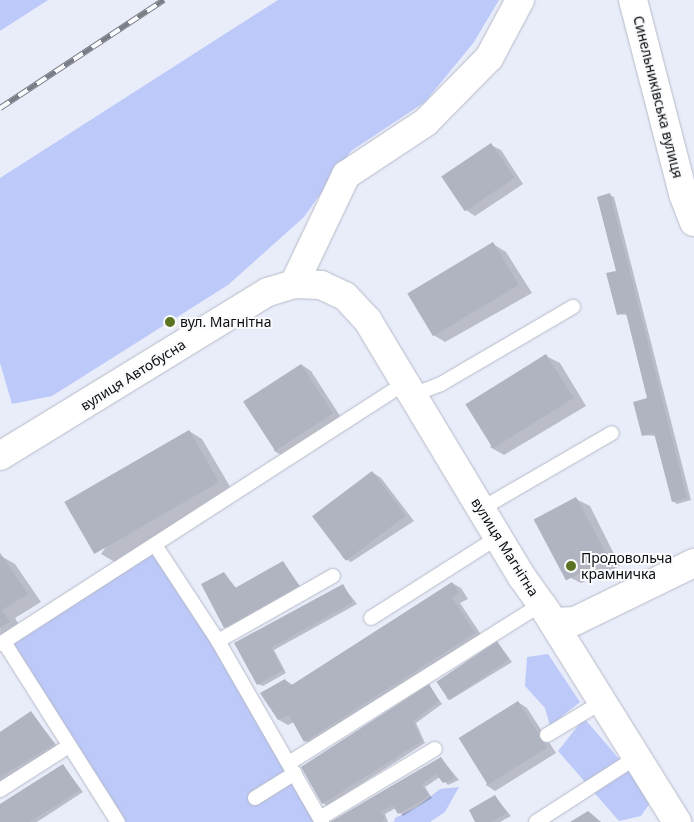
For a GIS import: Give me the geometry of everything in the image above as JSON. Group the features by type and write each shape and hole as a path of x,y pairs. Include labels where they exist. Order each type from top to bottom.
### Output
{"street":[{"path":"294,284 346,175 426,122 490,58 520,0"},
{"name":"Синельниківська вулиця","path":"633,0 683,194 694,222"},
{"name":"вулиця Автобусна","path":"0,456 268,292 294,284 321,285"},
{"name":"вулиця Магнітна","path":"321,285 345,296 368,321 411,388 481,509 638,756 677,822"},
{"path":"547,613 575,620 694,563"}],"lane":[{"path":"118,822 2,643 155,545 411,388 441,384 573,307"},
{"path":"481,509 612,433"},
{"path":"371,618 498,536"},
{"path":"155,545 218,641 321,820 435,749"},
{"path":"218,641 333,576"},
{"path":"255,798 292,768 547,613"},
{"path":"547,736 602,702"},
{"path":"0,790 69,746"},
{"path":"536,822 638,756"}],"shaded area":[{"path":"0,0 48,0 0,31"},
{"path":"278,0 499,0 474,42 425,102 351,151 304,217 228,285 52,396 12,404 0,363 0,178"},
{"path":"155,545 323,822 118,822 4,642"},
{"path":"548,654 580,702 550,726 545,708 525,686 527,657"},
{"path":"584,718 632,774 650,803 641,816 619,821 558,751"},
{"path":"459,787 445,812 430,822 394,822 395,818 417,807 440,789"}],"building":[{"path":"491,143 514,178 465,211 441,177"},
{"path":"610,193 687,498 672,502 654,433 642,436 633,402 647,398 626,313 617,315 606,273 616,271 597,197"},
{"path":"493,242 519,285 433,336 407,294"},
{"path":"546,354 574,398 493,448 465,404"},
{"path":"301,364 333,413 275,451 243,402"},
{"path":"189,430 219,482 94,554 64,502"},
{"path":"372,471 406,516 346,561 312,516"},
{"path":"576,497 608,558 566,580 534,520"},
{"path":"0,553 28,594 2,610 10,622 0,628"},
{"path":"283,561 299,586 224,628 201,584 224,572 235,588"},
{"path":"452,582 459,593 452,598 475,633 304,742 289,715 278,720 260,693 285,679 290,686"},
{"path":"343,584 353,602 271,648 283,670 257,685 234,643"},
{"path":"497,641 509,659 449,700 436,682"},
{"path":"429,684 439,701 413,721 422,741 322,804 301,767"},
{"path":"518,701 547,748 488,785 459,738"},
{"path":"31,711 54,744 0,777 0,732"},
{"path":"441,757 455,778 443,783 436,774 422,784 429,796 398,814 393,806 381,811 385,820 381,822 330,822"},
{"path":"63,764 80,790 30,822 0,822 0,804"},
{"path":"495,795 507,813 491,822 475,822 469,810"},
{"path":"588,811 601,822 570,822"}],"railway":[{"path":"0,108 164,0"}],"place":[{"name":"вул. Магнітна","path":"170,322"},
{"name":"Продовольча крамничка","path":"571,566"}]}
